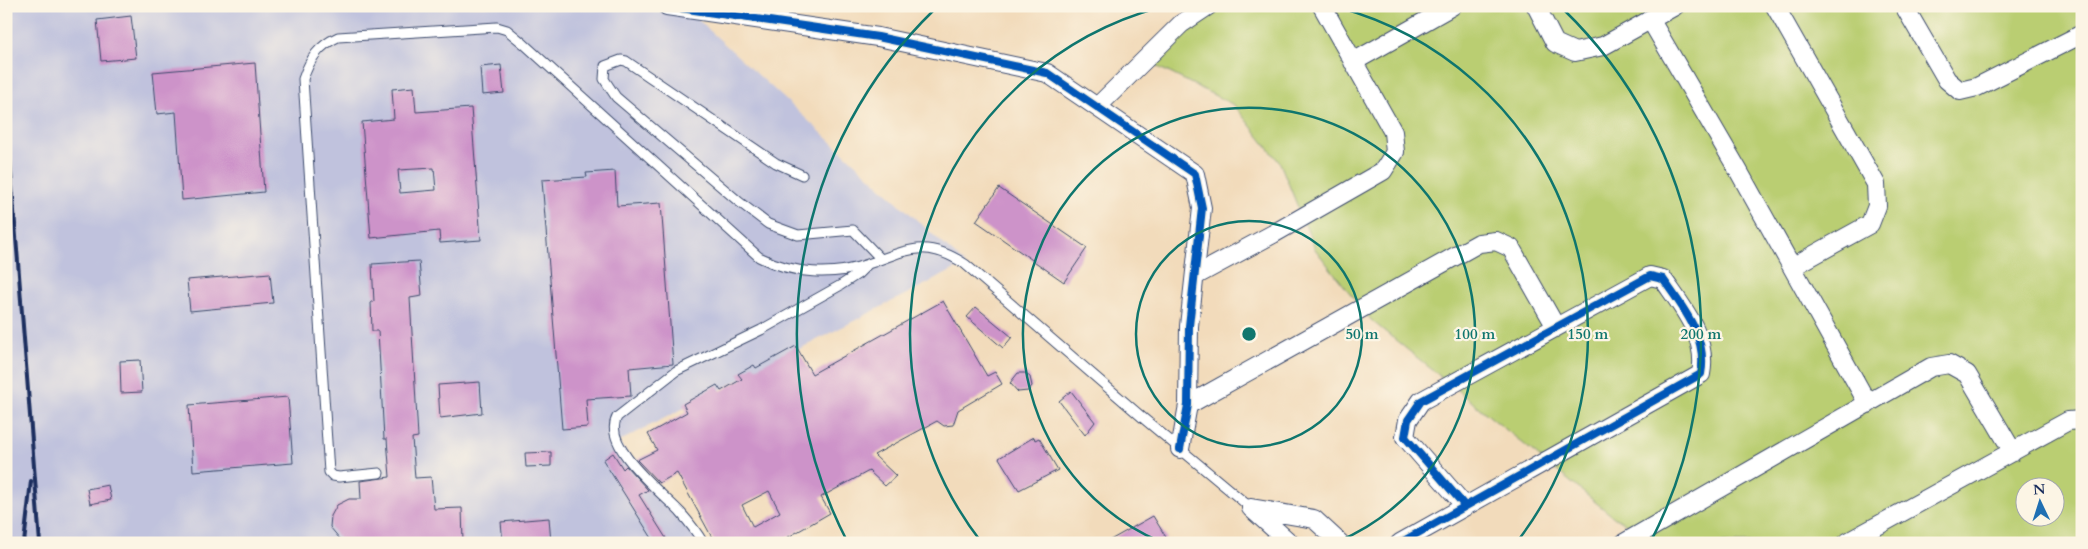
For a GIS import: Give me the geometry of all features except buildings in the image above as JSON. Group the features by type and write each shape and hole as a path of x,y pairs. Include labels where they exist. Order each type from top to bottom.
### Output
{"street":[{"path":"666,6 878,38 1047,73 1195,174 1202,208 1189,326 1188,405 1180,449"},
{"path":"1098,106 1181,24 1208,6"},
{"path":"1194,276 1383,171 1395,152 1393,132 1322,6"},
{"path":"1353,62 1452,6"},
{"path":"1536,6 1556,42 1575,52 1603,46 1675,6"},
{"path":"1775,6 1876,184 1877,206 1870,224 1792,267"},
{"path":"1904,6 1947,80 1960,91 1978,87 2082,34"},
{"path":"1650,19 1868,404"},
{"path":"1188,405 1479,243 1496,242 1511,248 1556,327"},
{"path":"1400,543 1701,374 1704,357 1692,322 1663,278 1650,276 1421,401 1408,420 1405,437 1465,506"},
{"path":"1624,543 1931,367 1949,364 1967,374 2013,452"},
{"path":"1846,543 2068,421 2082,420"},
{"path":"1252,508 1290,543"},
{"path":"1252,508 1314,518 1340,543"}],"lane":[{"path":"379,473 333,476 328,472 303,79 314,54 325,43 338,37 497,26 507,30 759,257 786,269 801,272 828,272 867,264 895,252 933,249 948,253 965,264 1180,449 1252,508"},
{"path":"802,175 776,163 626,61 621,60 605,66 604,80 616,97 738,202 768,224 798,235 852,230 880,258"},
{"path":"703,543 680,512 631,463 618,442 614,430 617,416 676,371 761,330 841,285 867,264"}],"shaded area":[{"path":"6,6 683,6 965,264 618,442 700,538 693,543 6,543"}],"green space":[{"path":"1191,6 2082,6 2082,543 1665,543 1615,518 1372,321 1315,249 1280,163 1234,105 1156,66"}],"railway":[{"path":"6,109 40,543"},
{"path":"24,543 31,481"}],"cycle path":[{"path":"667,6 878,37 1047,73 1195,174 1202,208 1189,326 1188,405 1180,449"},
{"path":"1400,543 1701,374 1701,348 1697,335 1686,312 1663,279 1650,276 1421,401 1408,420 1405,437 1465,506"}]}
